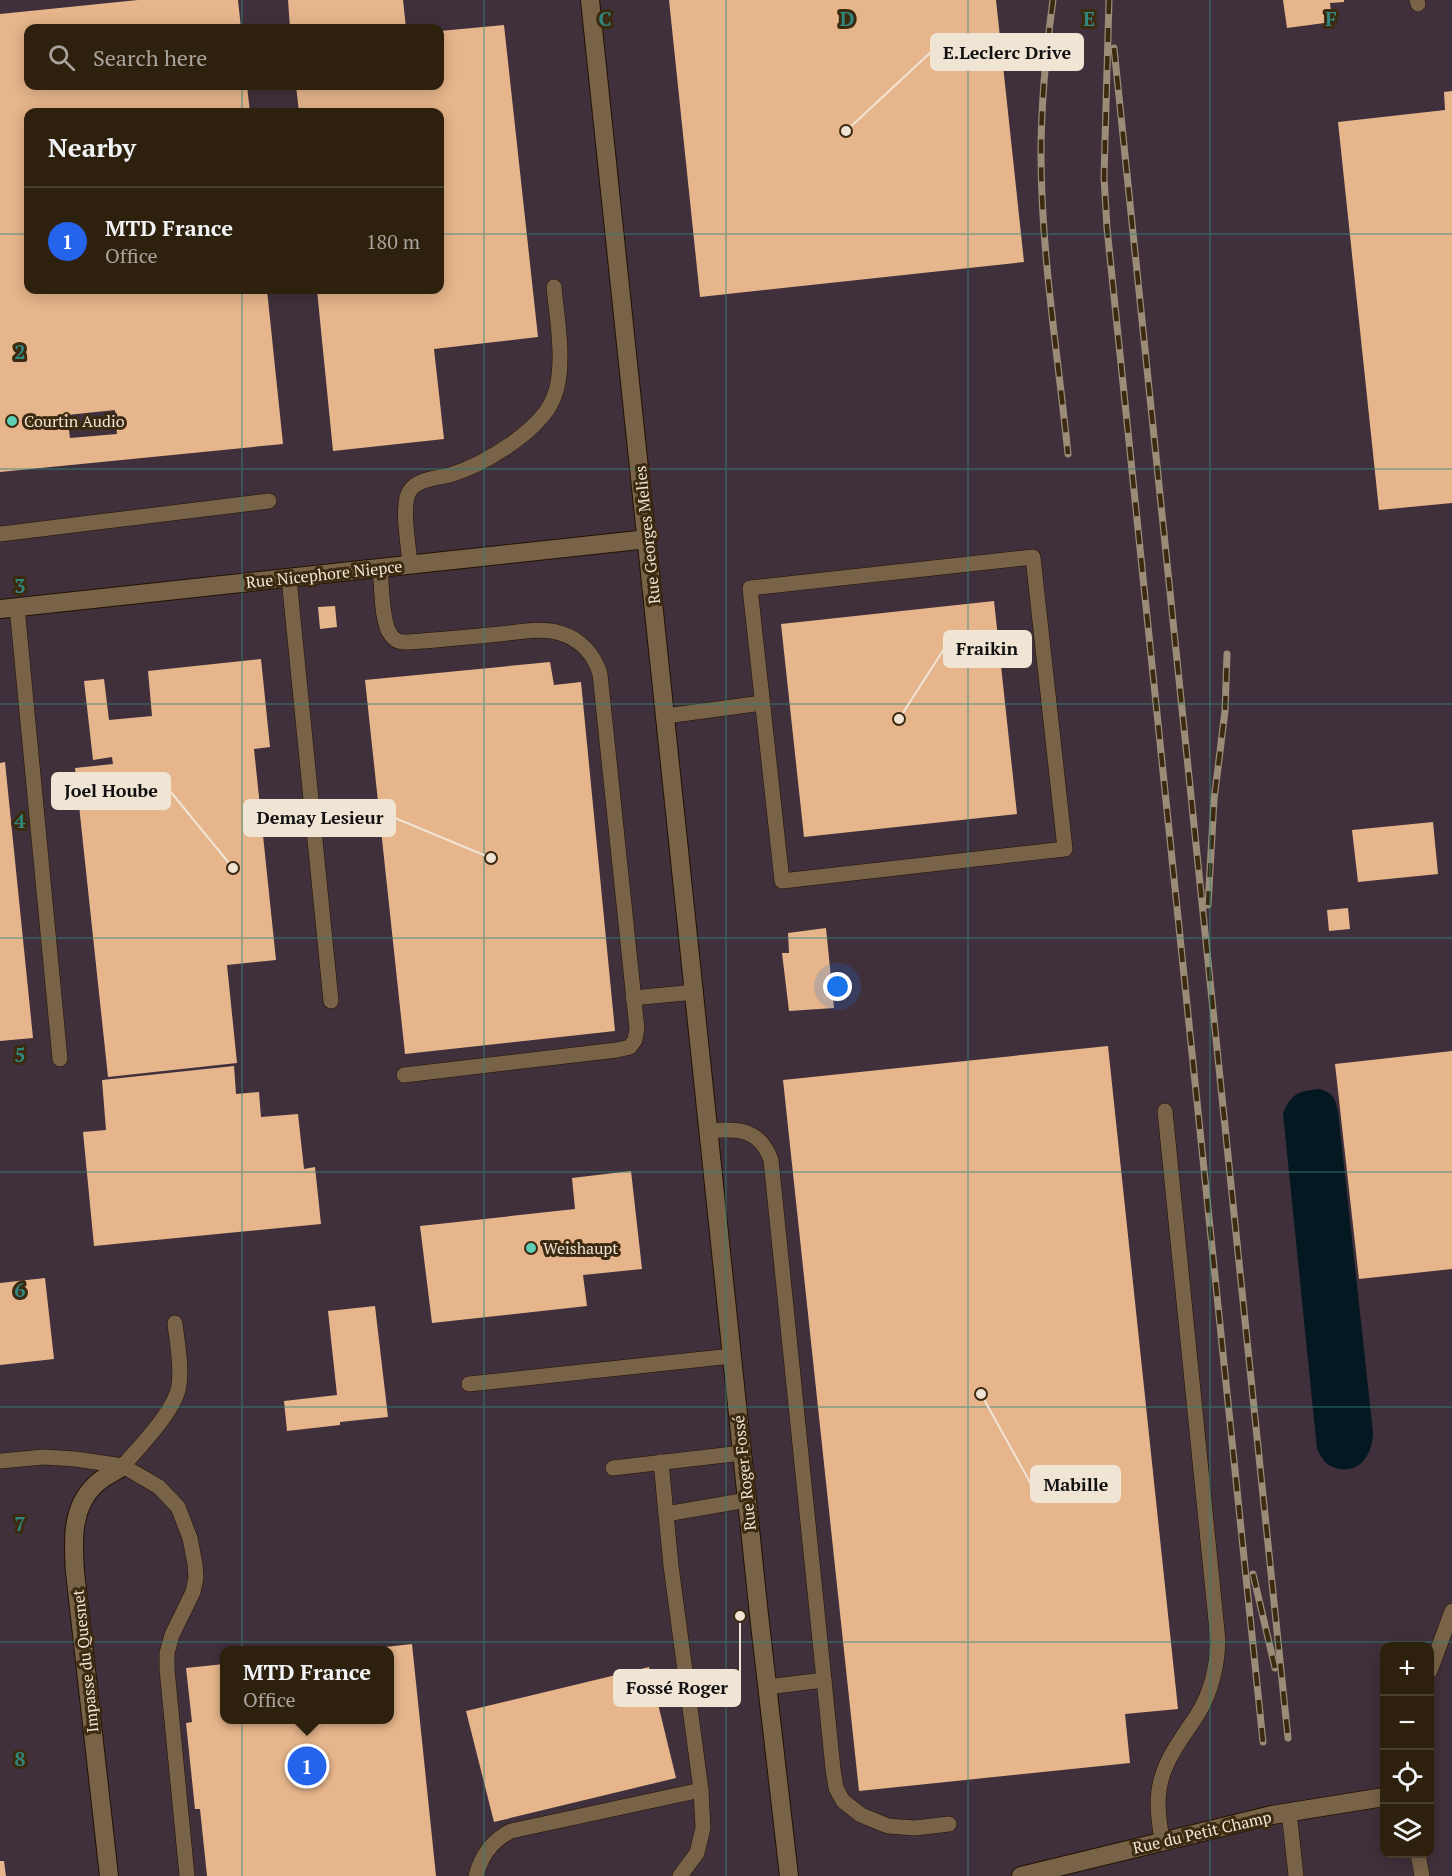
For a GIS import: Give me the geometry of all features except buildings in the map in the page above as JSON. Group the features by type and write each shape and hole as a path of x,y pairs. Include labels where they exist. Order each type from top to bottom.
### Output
{"street":[{"name":"Rue Georges Melies","path":"590,0 703,1071"},
{"name":"Rue Nicephore Niepce","path":"8,608 648,539"},
{"name":"Rue Roger Fossé","path":"703,1071 747,1500 789,1876"},
{"name":"Impasse du Quesnet","path":"109,1876 75,1572 74,1528 81,1502 96,1484 123,1466"},
{"name":"Rue du Petit Champ","path":"1021,1876 1289,1812 1380,1798"}],"lane":[{"path":"410,565 406,505 407,494 412,486 452,474 488,459 515,441 543,416 554,396 559,370 554,287"},
{"path":"0,534 270,501"},
{"path":"1033,557 1065,849 782,881 762,703 750,588 1033,557"},
{"path":"380,568 386,621 390,634 397,641 547,631 561,633 584,645 597,663 637,1029 635,1040 630,1047 404,1075"},
{"path":"289,578 331,1001"},
{"path":"8,608 60,1059"},
{"path":"666,716 762,703"},
{"path":"633,998 695,992"},
{"path":"1162,1841 1157,1804 1162,1776 1180,1738 1199,1712 1207,1696 1217,1665 1218,1641 1165,1111"},
{"path":"709,1131 740,1130 753,1135 766,1146 771,1160 836,1788 843,1801 861,1815 888,1827 915,1828 949,1824"},
{"path":"123,1466 172,1406 177,1394 179,1369 175,1323"},
{"path":"469,1384 732,1356"},
{"path":"613,1468 742,1453"},
{"path":"0,1461 44,1458 75,1459 123,1466 159,1487 177,1507 188,1530 196,1578 193,1592 172,1635 167,1653 187,1876"},
{"path":"662,1462 671,1566 701,1790 703,1828 697,1853 680,1876"},
{"path":"666,1514 747,1500"},
{"path":"1434,1660 1452,1611"},
{"path":"767,1687 824,1680"},
{"path":"476,1876 479,1865 490,1847 500,1837 511,1831 701,1790"},
{"path":"1289,1812 1296,1876"},
{"path":"1419,1858 1422,1876"}],"shaded area":[{"path":"0,0 1452,0 1452,1876 0,1876"}],"water":[{"path":"1318,1089 1332,1096 1338,1111 1373,1432 1367,1456 1357,1466 1350,1469 1330,1466 1317,1449 1283,1113 1292,1097 1305,1091"}],"railway":[{"path":"1053,0 1043,96 1042,191 1047,266 1068,454"},
{"path":"1109,0 1104,177 1107,228 1263,1742"},
{"path":"1114,48 1288,1738"},
{"path":"1208,905 1214,800 1225,711 1227,654"},
{"path":"1253,1574 1275,1668"}],"place":[{"name":"E.Leclerc Drive","path":"846,131"},
{"name":"Courtin Audio","path":"12,421"},
{"name":"Fraikin","path":"899,719"},
{"name":"Demay Lesieur","path":"491,858"},
{"name":"Joel Hoube","path":"233,868"},
{"name":"Weishaupt","path":"531,1248"},
{"name":"Mabille","path":"981,1394"},
{"name":"Fossé Roger","path":"740,1616"},
{"name":"MTD France","path":"307,1766"}]}
